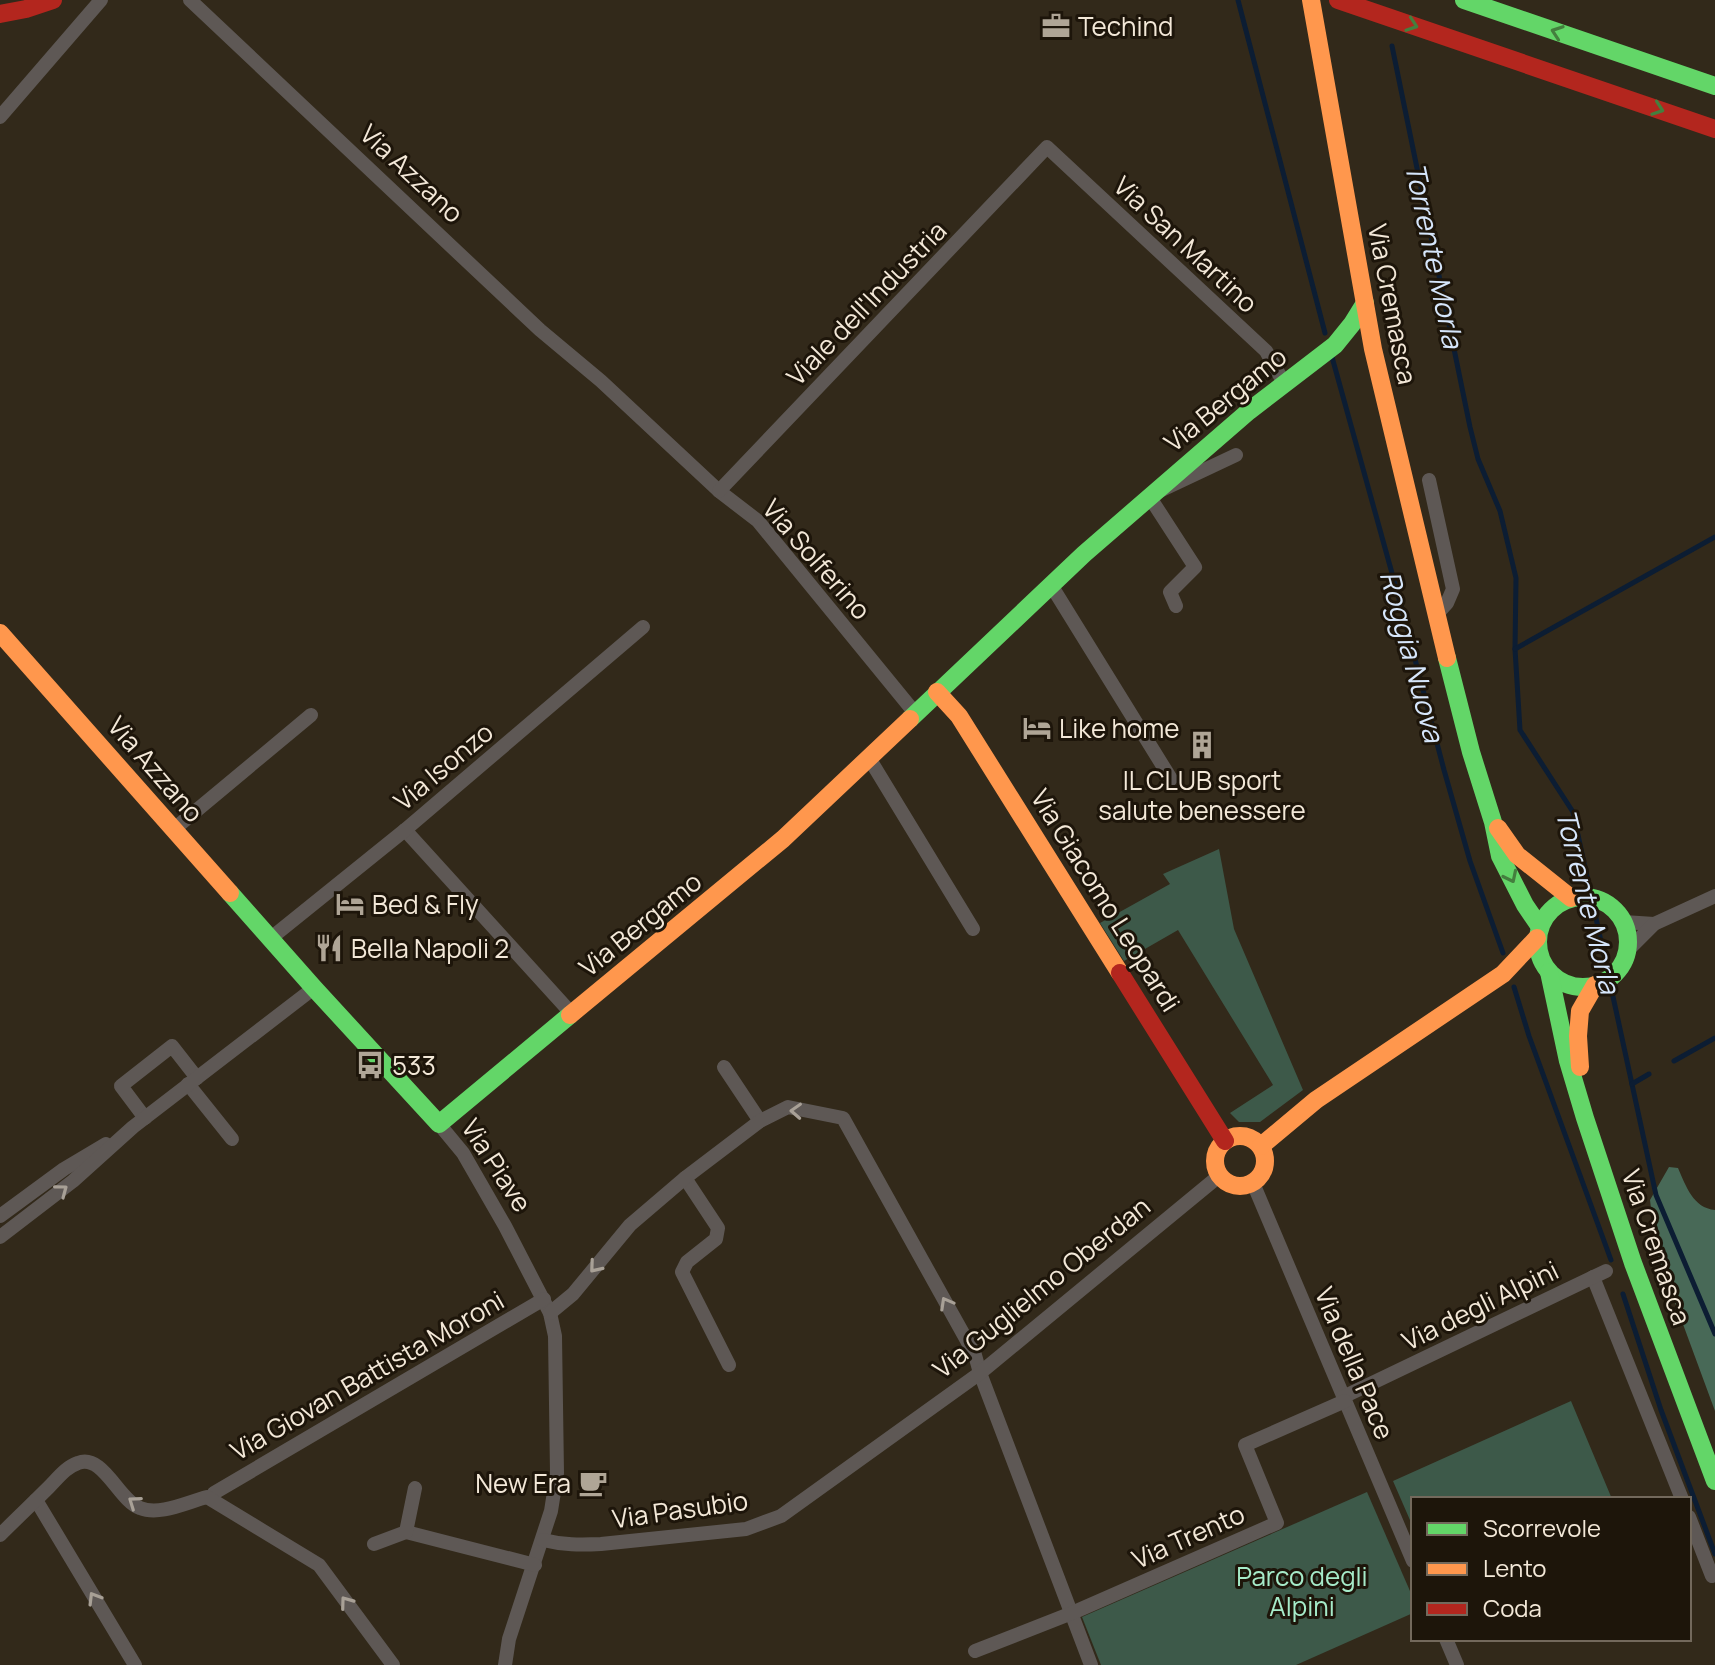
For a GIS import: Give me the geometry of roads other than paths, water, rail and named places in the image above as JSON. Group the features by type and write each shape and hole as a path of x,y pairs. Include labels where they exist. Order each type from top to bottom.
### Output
{"main road":[{"path":"0,14 53,0"},
{"name":"Via Cremasca","path":"1311,0 1373,349 1471,752 1500,856 1539,932 1568,1061 1633,1263 1715,1481"},
{"path":"1338,0 1715,129"},
{"path":"1464,0 1715,86"},
{"name":"Via Bergamo","path":"439,1124 783,839 1149,496 1284,383 1335,345 1365,303"},
{"path":"1335,345 1358,344 1373,349"},
{"name":"Via Azzano","path":"0,633 209,869"},
{"name":"Via Giacomo Leopardi","path":"937,692 959,716 1225,1141"},
{"name":"Via Cremasca","path":"1493,822 1517,855 1585,898 1612,907 1624,922"},
{"name":"Via Piave","path":"209,869 439,1124"},
{"path":"1261,1146 1316,1100 1503,974 1539,932 1555,906 1585,898"},
{"path":"1624,922 1628,936 1627,951"},
{"name":"Via Cremasca","path":"1585,1118 1578,1036 1580,1011 1624,960 1627,951"},
{"path":"1503,974 1545,966 1555,977 1571,985 1603,981"},
{"path":"1244,1136 1261,1146 1265,1166 1253,1183 1232,1186 1219,1176 1215,1159 1225,1141 1244,1136"}],"street":[{"path":"0,117 101,0"},
{"name":"Via Azzano","path":"190,0 540,330 601,381"},
{"name":"Via San Martino","path":"1047,147 1266,351 1284,383"},
{"name":"Viale dell'Industria","path":"719,491 1047,147"},
{"name":"Via Solferino","path":"601,381 719,491 758,521 915,713"},
{"name":"Via Bergamo","path":"1149,496 1236,455"},
{"path":"1429,480 1453,589 1447,603 1436,615"},
{"path":"1149,496 1195,567 1170,592 1176,606"},
{"path":"1051,585 1171,779"},
{"name":"Via Isonzo","path":"271,938 405,830 643,627"},
{"path":"173,830 311,715"},
{"path":"869,758 973,929"},
{"path":"405,830 572,1014"},
{"path":"1627,951 1654,924 1715,896"},
{"path":"1624,922 1654,924"},
{"path":"0,1237 73,1181 139,1122 314,988"},
{"path":"139,1122 121,1086 172,1046 232,1139"},
{"path":"724,1067 760,1121"},
{"name":"Via Giovan Battista Moroni","path":"36,1500 66,1470 83,1461 100,1468 139,1508 159,1510 210,1495 573,1294 630,1225 760,1121 788,1107 843,1118 975,1355 980,1373"},
{"path":"0,1216 64,1169 139,1122"},
{"name":"Via Piave","path":"439,1124 463,1153 505,1226 547,1306 555,1336 557,1473 551,1511 509,1639 505,1665"},
{"name":"Via Guglielmo Oberdan","path":"893,1435 980,1373 1219,1176"},
{"path":"685,1178 718,1228 716,1239 687,1262 682,1272 729,1365"},
{"name":"Via della Pace","path":"1253,1183 1411,1556"},
{"name":"Via degli Alpini","path":"1344,1399 1600,1274 1631,1369 1681,1497"},
{"path":"980,1373 1091,1665"},
{"name":"Via Trento","path":"975,1651 1072,1613 1277,1523 1245,1445 1344,1399"},
{"name":"Via Pasubio","path":"543,1540 580,1545 746,1529 781,1516 893,1435"},
{"path":"406,1532 415,1488"},
{"path":"210,1495 319,1565 393,1665"},
{"path":"0,1535 36,1500 135,1665"},
{"path":"1691,1522 1712,1576"},
{"path":"374,1544 406,1532 535,1565"},
{"path":"1447,1641 1457,1665"}],"waterway":[{"name":"Roggia Nuova","path":"1238,0 1325,333"},
{"name":"Torrente Morla","path":"1392,46 1470,427 1478,459 1500,511 1516,578 1515,649 1520,730 1573,812 1656,1195 1715,1334"},
{"name":"Roggia Nuova","path":"1332,357 1470,861 1503,953"},
{"path":"1515,649 1715,537"},
{"name":"Roggia Nuova","path":"1514,987 1611,1260"},
{"path":"1674,1061 1715,1038"},
{"path":"1632,1084 1649,1074"},
{"name":"Roggia Nuova","path":"1623,1294 1661,1410 1715,1554"}],"place":[{"name":"Techind","path":"1056,26"},
{"name":"Like home","path":"1037,728"},
{"name":"IL CLUB sport salute benessere","path":"1202,745"},
{"name":"Bed & Fly","path":"350,904"},
{"name":"Bella Napoli 2","path":"329,948"},
{"name":"533","path":"370,1065"},
{"name":"New Era","path":"593,1483"}],"park label":[{"name":"Parco degli Alpini","path":"1302,1591"}]}
